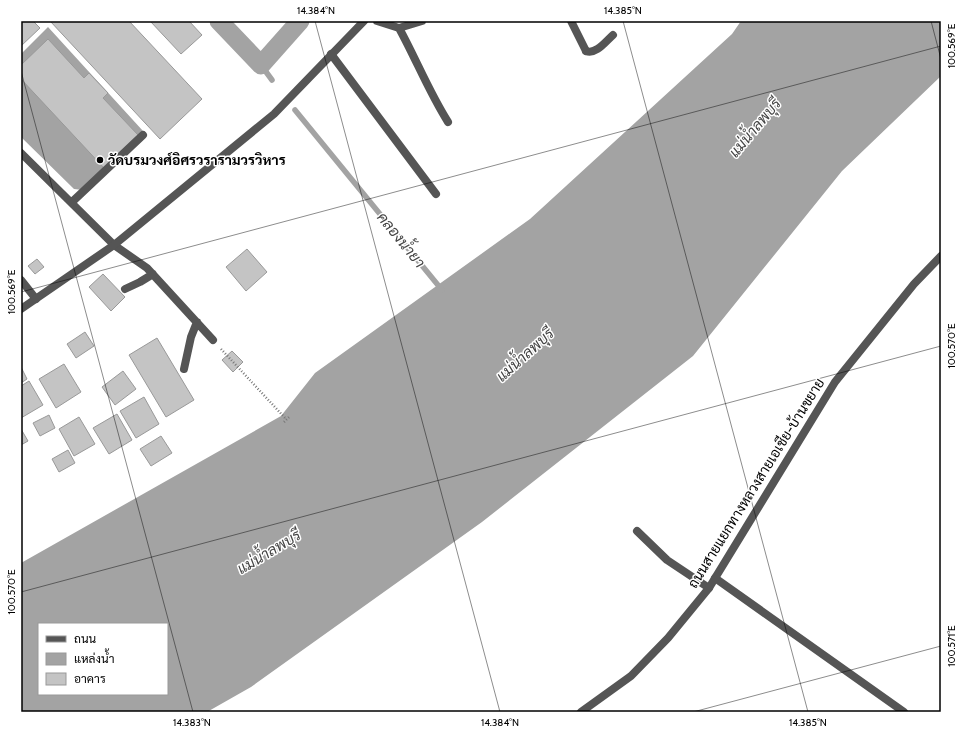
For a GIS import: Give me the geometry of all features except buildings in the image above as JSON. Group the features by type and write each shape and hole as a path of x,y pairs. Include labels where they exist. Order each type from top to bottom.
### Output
{"street":[{"path":"21,309 114,245 274,114 364,21"},
{"path":"377,21 399,28 422,21"},
{"path":"571,21 586,51 589,53 594,52 613,34"},
{"path":"399,28 413,54 430,93 448,122"},
{"path":"331,54 436,194"},
{"path":"72,202 143,135"},
{"path":"21,153 114,245 147,268 213,340"},
{"name":"ถนนสายแยกทางหลวงสายเอเชีย-บ้านขยาย","path":"581,712 631,676 668,638 708,588 835,382 914,284 941,256"},
{"path":"125,289 153,274"},
{"path":"21,280 36,299"},
{"path":"184,369 191,337 197,322"},
{"path":"637,531 667,560 708,588"},
{"path":"715,578 904,712"}],"path":[{"path":"213,340 286,419"},
{"path":"284,422 290,416"}],"water":[{"name":"แม่น้ำลพบุรี","path":"741,21 941,21 941,76 842,171 693,356 482,522 251,687 207,712 21,712 21,563 281,416 315,373 530,219 732,34"},
{"path":"48,27 143,131 83,190 74,189 21,137 21,54"}],"waterway":[{"name":"คลองน้ำยา","path":"219,21 261,65 300,21"},
{"name":"คลองน้ำยา","path":"261,65 272,80"},
{"name":"คลองน้ำยา","path":"295,110 442,290"}],"place":[{"name":"วัดบรมวงศ์อิศรวรารามวรวิหาร","path":"100,160"}]}
